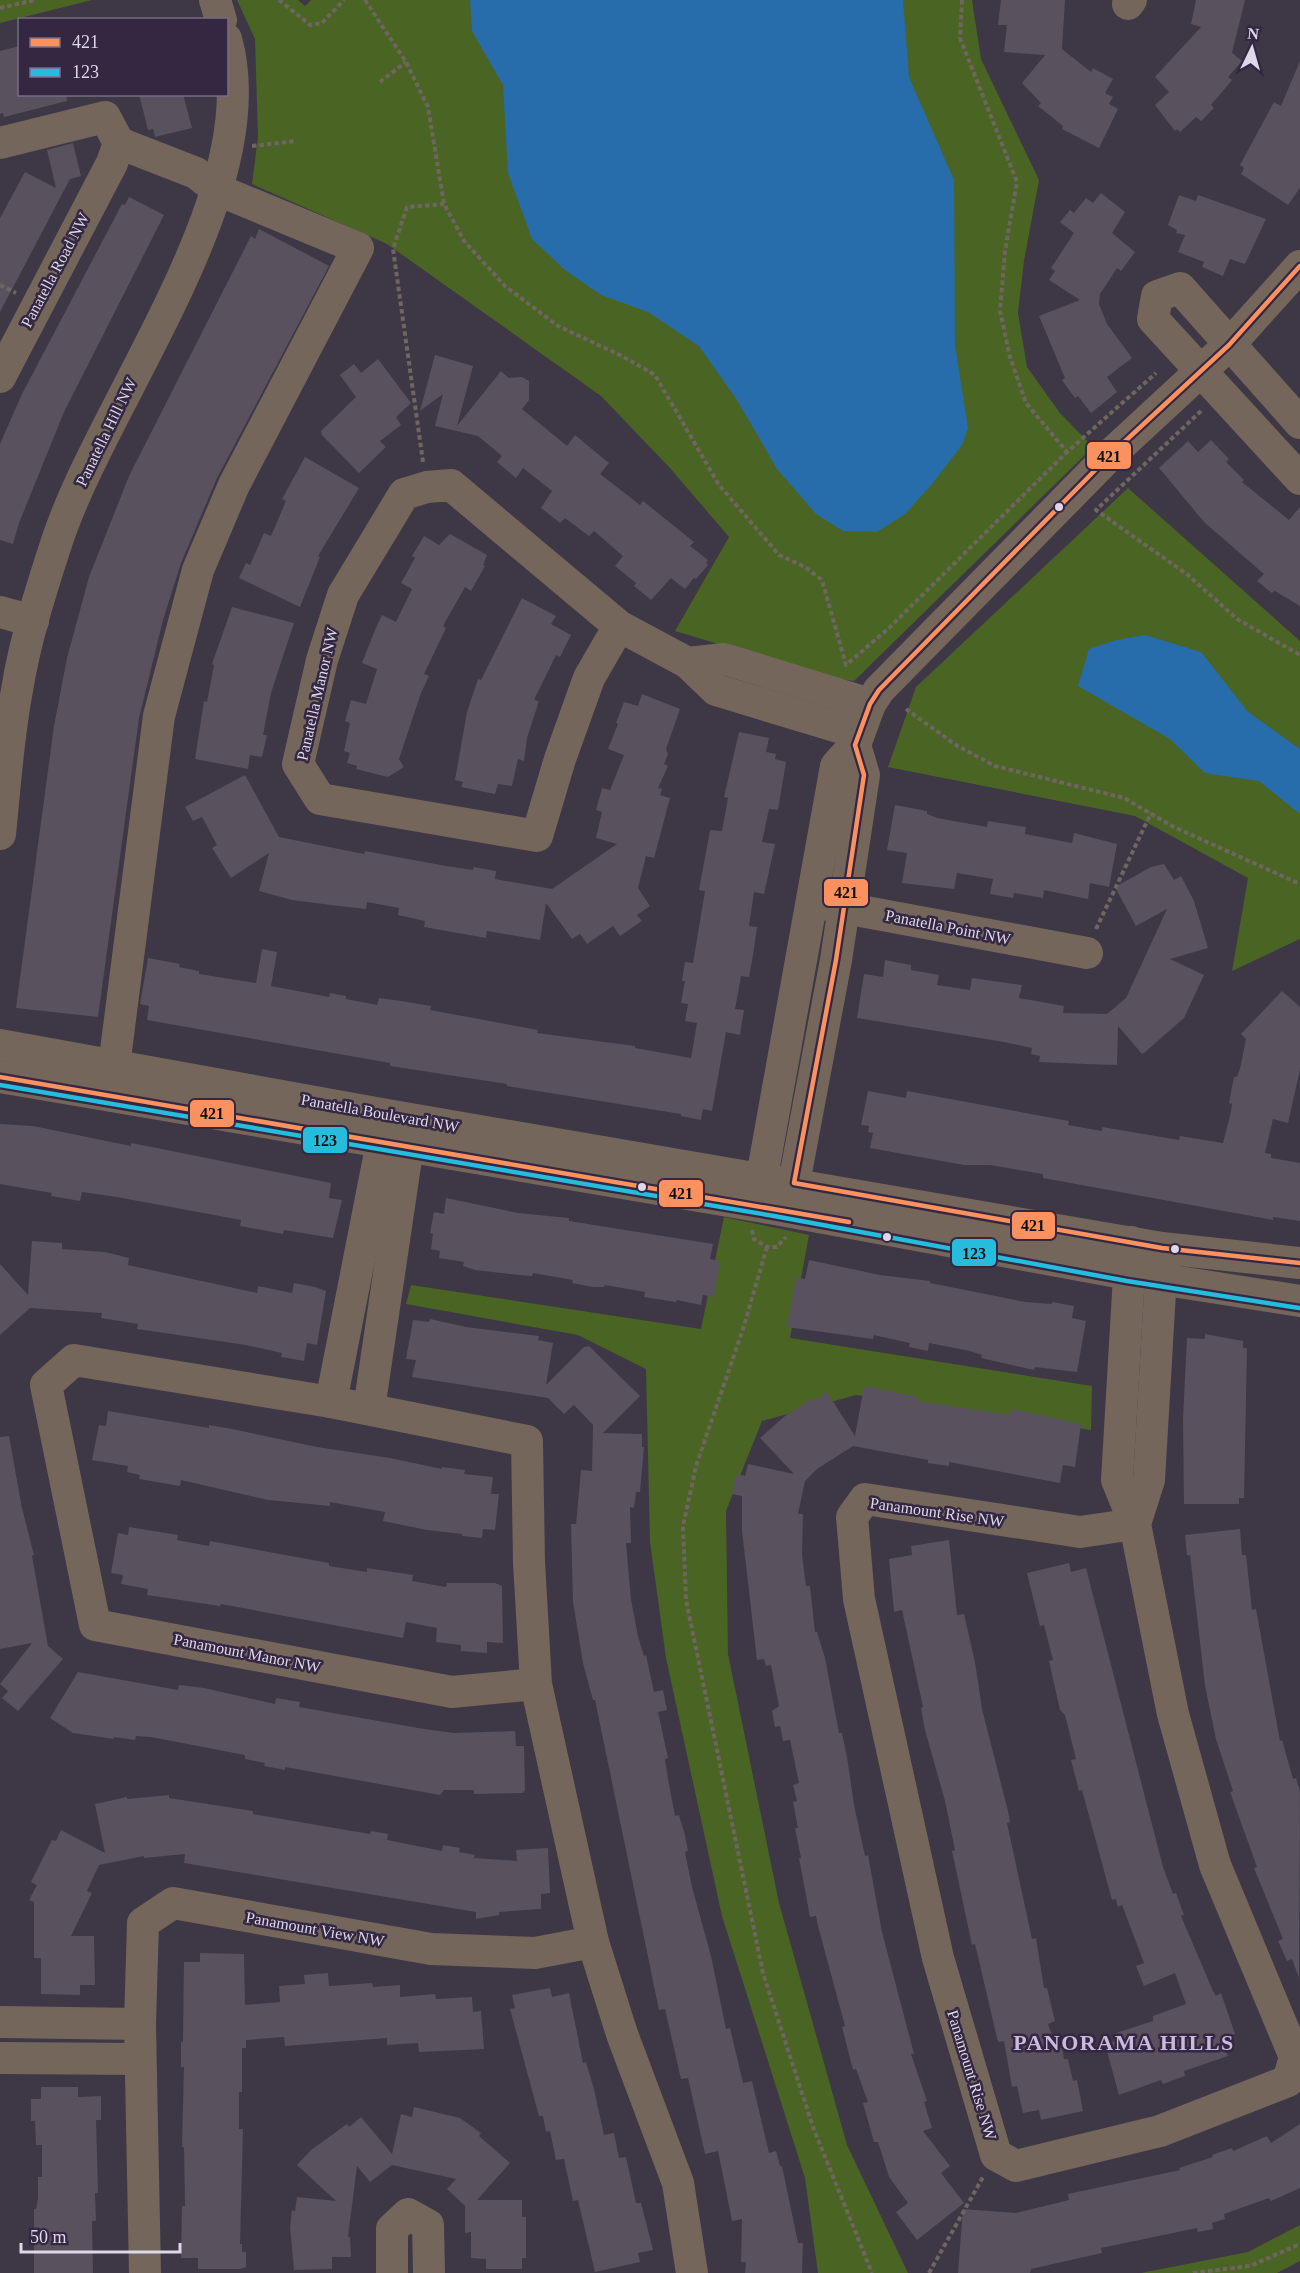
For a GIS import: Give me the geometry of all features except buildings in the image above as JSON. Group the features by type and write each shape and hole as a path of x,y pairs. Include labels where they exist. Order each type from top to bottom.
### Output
{"street":[{"path":"215,0 220,18"},
{"name":"Panatella Hill NW","path":"0,834 16,690 57,540 86,468 193,253 218,190 227,149 233,96 228,46"},
{"path":"0,142 111,130 189,192 218,190 358,248 234,484 198,570 159,716 114,1066"},
{"name":"Panatella Road NW","path":"0,377 111,130"},
{"path":"775,1209 762,1177 810,901 836,766 856,739 870,704 888,682 1092,474 1228,345 1300,266"},
{"path":"1300,423 1228,345 1180,288 1157,296 1153,319 1300,479"},
{"name":"Panatella Manor NW","path":"619,626 589,678 560,759 537,836 320,799 298,764 322,660 343,595 404,494 427,487 451,485 619,626 687,663 716,690 856,739"},
{"path":"0,612 33,621"},
{"path":"687,663 724,659 870,704"},
{"path":"775,1209 794,1183 836,960 864,775 856,739"},
{"name":"Panatella Point NW","path":"810,901 1087,953"},
{"name":"Panatella Boulevard NW","path":"0,1046 114,1066 398,1131 775,1209 1161,1280 1300,1301"},
{"name":"Panatella Boulevard NW","path":"0,1077 762,1177 1162,1248 1300,1263"},
{"path":"331,1402 398,1131"},
{"path":"369,1409 398,1131"},
{"name":"Panamount Rise NW","path":"1131,1242 1117,1480 1135,1524 1173,1714 1215,1865 1295,2057 1288,2081 1160,2131 1016,2166 996,2155 938,1958 859,1599 852,1517 865,1499 1080,1532 1135,1524"},
{"name":"Panamount Rise NW","path":"1135,1524 1149,1480 1162,1248"},
{"name":"Panamount Manor NW","path":"74,1360 331,1402 527,1442 529,1562 536,1684 452,1692 94,1624 46,1384 74,1360"},
{"path":"536,1684 593,1942 622,2034 678,2183 692,2273"},
{"name":"Panamount View NW","path":"145,2273 140,2059 143,1923 172,1903 431,1949 535,1953 593,1942"},
{"path":"0,2022 140,2024"},
{"path":"0,2058 140,2059"},
{"path":"392,2273 392,2229 408,2214 428,2225 429,2273"}],"path":[{"path":"0,8 35,0"},
{"path":"279,0 310,25 322,23 344,0"},
{"path":"365,0 405,62 428,107 444,204 464,241 505,286 558,326 622,356 655,375 719,485 779,555 805,567 822,580 846,665 889,628 1067,452 1156,373"},
{"path":"962,0 960,38 1017,182 1005,251 1000,311 1010,357 1026,403 1067,452"},
{"path":"380,82 405,62"},
{"path":"227,149 296,141"},
{"path":"427,487 393,249 407,207 444,204"},
{"path":"1201,411 1096,510 1188,575 1237,619 1300,655"},
{"path":"906,709 956,745 995,766 1124,798 1185,832 1300,884"},
{"path":"1087,953 1151,813"},
{"path":"767,1247 743,1329 696,1467 683,1526 686,1600 763,1973 813,2127 872,2273"},
{"path":"928,2273 996,2155"},
{"path":"1192,2273 1250,2266 1300,2244"}],"green space":[{"path":"0,0 92,0 18,18 0,23"},
{"path":"237,0 298,0 305,6 311,0 972,0 981,59 1039,180 1024,261 1018,313 1027,367 1060,413 1093,447 854,681 828,677 675,631 729,537 670,468 601,396 387,244 252,184 258,137 255,39"},
{"path":"1128,488 1300,641 1300,939 1232,971 1248,878 1135,816 888,767 916,687"},
{"path":"724,1217 809,1235 790,1338 1092,1386 1091,1430 856,1395 762,1421 726,1511 728,1654 779,1903 847,2145 908,2273 818,2273 805,2178 722,1916 666,1658 650,1542 646,1369 578,1335 406,1304 411,1285 701,1329"},
{"path":"1300,2225 1300,2261 1277,2273 1141,2273 1248,2252"}],"water":[{"path":"470,0 903,0 909,77 954,180 955,345 968,428 962,445 905,514 877,532 843,531 816,514 777,469 737,400 699,346 648,312 601,295 565,270 532,239 508,173 503,85 472,31"},
{"path":"1145,635 1201,652 1248,712 1300,749 1300,814 1259,781 1205,773 1170,739 1078,686 1089,649 1116,640"}],"transit line":[{"name":"421","path":"1300,266 1229,345 1108,457 879,690 870,704 855,745 864,775 836,960 794,1183 1162,1248 1300,1263"},
{"name":"421","path":"0,1077 849,1222"},
{"name":"123","path":"0,1085 774,1216 1127,1281 1299,1308"}],"district":[{"name":"PANORAMA HILLS","path":"1124,2042"}]}
